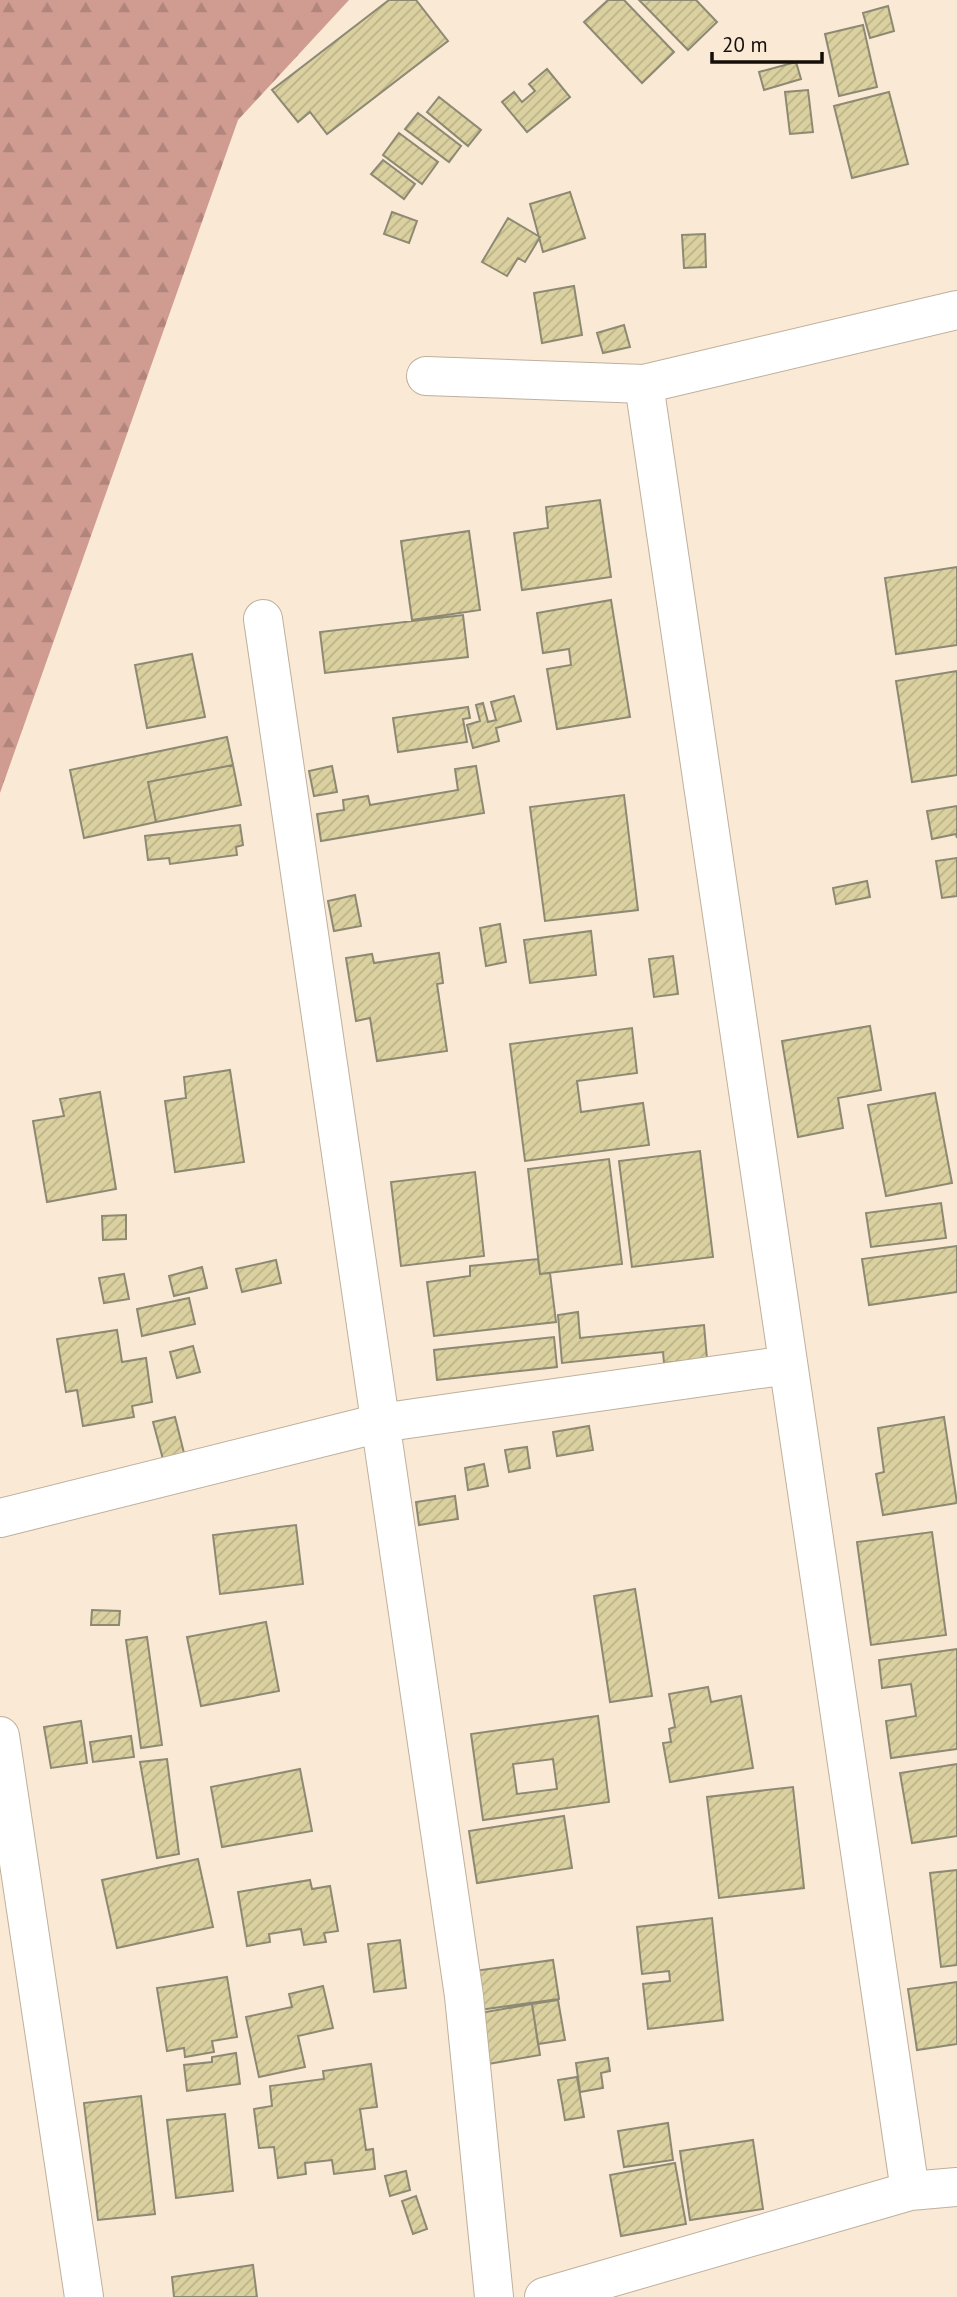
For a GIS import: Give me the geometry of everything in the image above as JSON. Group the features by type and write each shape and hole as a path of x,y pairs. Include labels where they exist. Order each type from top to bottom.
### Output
{"street":[{"path":"426,376 644,384 957,310"},
{"path":"644,384 910,2191"},
{"path":"263,619 464,1996 494,2297"},
{"path":"0,1518 380,1423 789,1365"},
{"path":"0,1737 84,2297"},
{"path":"544,2297 910,2191 957,2187"}],"green space":[{"path":"0,0 349,0 238,120 0,793"}],"building":[{"path":"389,0 416,0 448,41 327,134 310,112 298,122 272,90"},
{"path":"608,0 624,0 674,52 642,83 584,22"},
{"path":"639,0 696,0 717,22 688,50"},
{"path":"888,6 894,31 870,38 863,13"},
{"path":"863,25 877,87 839,96 825,34"},
{"path":"796,62 801,79 764,90 759,72"},
{"path":"547,69 570,97 527,132 502,102 514,92 522,102 535,91 529,84"},
{"path":"808,90 813,132 790,134 785,92"},
{"path":"889,92 908,164 852,178 834,106"},
{"path":"439,97 481,130 468,146 427,112"},
{"path":"418,113 461,146 449,162 405,129"},
{"path":"399,133 438,162 422,184 383,155"},
{"path":"383,160 415,184 404,199 371,174"},
{"path":"570,192 585,238 543,252 530,204"},
{"path":"392,212 417,221 409,243 384,234"},
{"path":"508,218 540,237 525,262 518,258 507,276 482,262"},
{"path":"705,234 706,267 684,268 682,235"},
{"path":"574,286 582,335 542,343 534,293"},
{"path":"624,325 630,347 603,353 597,333"},
{"path":"600,500 611,577 522,590 514,533 548,528 546,507"},
{"path":"469,531 480,610 412,620 401,541"},
{"path":"957,567 957,645 896,654 885,578"},
{"path":"611,600 630,717 557,729 547,669 571,665 569,649 543,653 537,613"},
{"path":"463,615 468,657 325,673 320,632"},
{"path":"192,654 205,717 147,728 135,665"},
{"path":"957,671 957,775 912,782 896,681"},
{"path":"514,696 521,721 496,728 499,741 473,748 467,725 480,721 476,705 483,703 488,722 496,720 491,702"},
{"path":"468,707 470,718 463,719 467,742 398,752 393,718"},
{"path":"227,737 233,765 148,782 156,822 84,838 70,770"},
{"path":"233,765 241,805 156,822 148,782"},
{"path":"332,766 337,792 314,796 309,771"},
{"path":"476,766 484,813 321,841 317,814 344,810 343,800 368,796 370,805 458,790 455,769"},
{"path":"624,795 638,910 545,921 530,807"},
{"path":"957,806 957,838 956,834 932,839 927,811"},
{"path":"240,825 243,845 236,847 237,855 170,864 169,858 148,860 145,836"},
{"path":"957,858 957,896 942,898 936,861"},
{"path":"867,881 870,897 836,904 833,888"},
{"path":"355,895 361,926 334,931 328,901"},
{"path":"500,924 506,962 486,966 480,928"},
{"path":"591,931 596,975 530,983 524,940"},
{"path":"439,953 443,983 437,984 447,1051 377,1061 370,1018 356,1021 346,958 372,954 374,963"},
{"path":"673,956 678,994 654,997 649,959"},
{"path":"870,1026 881,1090 838,1098 843,1128 798,1137 782,1041"},
{"path":"632,1028 637,1073 577,1081 581,1112 643,1103 649,1145 525,1161 510,1044"},
{"path":"230,1070 244,1162 175,1172 165,1101 186,1098 184,1077"},
{"path":"100,1092 116,1189 47,1202 33,1121 64,1116 60,1099"},
{"path":"935,1093 952,1183 886,1196 868,1105"},
{"path":"700,1151 713,1257 632,1267 619,1161"},
{"path":"609,1159 622,1264 540,1274 528,1169"},
{"path":"475,1172 484,1256 401,1266 391,1182"},
{"path":"941,1203 946,1238 871,1247 866,1213"},
{"path":"126,1215 126,1239 103,1240 102,1216"},
{"path":"957,1246 957,1292 869,1305 862,1259"},
{"path":"538,1259 540,1274 550,1273 556,1322 434,1336 427,1282 470,1276 470,1266"},
{"path":"276,1260 281,1283 242,1292 236,1269"},
{"path":"202,1267 207,1288 174,1296 169,1276"},
{"path":"124,1274 129,1299 104,1303 99,1278"},
{"path":"189,1298 195,1324 142,1336 137,1309"},
{"path":"578,1312 580,1338 704,1325 707,1359 664,1363 663,1352 562,1363 558,1315"},
{"path":"117,1330 122,1362 146,1358 152,1402 132,1406 134,1417 83,1426 77,1390 66,1392 57,1339"},
{"path":"554,1337 557,1367 437,1380 434,1350"},
{"path":"193,1346 200,1372 177,1378 170,1352"},
{"path":"175,1417 185,1457 164,1463 153,1422"},
{"path":"944,1417 957,1503 883,1515 876,1474 884,1472 878,1428"},
{"path":"589,1426 593,1450 557,1456 553,1432"},
{"path":"527,1447 530,1468 509,1472 505,1450"},
{"path":"484,1464 488,1486 468,1490 465,1468"},
{"path":"455,1496 458,1519 419,1525 416,1502"},
{"path":"296,1525 303,1584 220,1594 213,1535"},
{"path":"932,1532 946,1635 871,1645 857,1542"},
{"path":"635,1589 652,1696 610,1702 594,1596"},
{"path":"92,1610 120,1611 119,1625 91,1625"},
{"path":"266,1622 279,1691 201,1706 187,1637"},
{"path":"147,1637 162,1745 141,1748 126,1640"},
{"path":"957,1649 957,1749 891,1758 886,1721 916,1716 911,1684 882,1688 879,1660"},
{"path":"708,1687 711,1702 741,1696 753,1768 670,1782 663,1743 671,1742 669,1729 675,1727 669,1694"},
{"path":"598,1716 609,1802 483,1820 471,1734","holes":["553,1759 557,1789 517,1794 513,1764"]},
{"path":"81,1721 87,1763 51,1768 44,1727"},
{"path":"131,1736 134,1757 93,1762 90,1742"},
{"path":"167,1759 179,1854 157,1858 140,1762"},
{"path":"957,1764 957,1836 912,1843 900,1773"},
{"path":"300,1769 312,1831 222,1847 211,1787"},
{"path":"793,1787 804,1888 719,1898 707,1797"},
{"path":"564,1816 572,1868 477,1883 469,1831"},
{"path":"198,1859 213,1927 117,1948 102,1880"},
{"path":"957,1870 957,1965 941,1967 930,1873"},
{"path":"310,1880 312,1889 330,1886 338,1931 324,1933 326,1942 304,1945 301,1929 269,1934 270,1942 247,1946 238,1892"},
{"path":"712,1918 723,2020 648,2029 643,1984 670,1981 669,1971 642,1974 637,1927"},
{"path":"400,1940 406,1988 374,1992 368,1944"},
{"path":"553,1960 559,1999 479,2010 474,1971"},
{"path":"227,1977 237,2037 212,2041 214,2052 185,2057 184,2048 167,2051 157,1988"},
{"path":"957,1982 957,2044 917,2050 908,1989"},
{"path":"323,1986 333,2028 298,2036 305,2067 259,2077 246,2017 292,2007 289,1994"},
{"path":"558,2000 565,2040 538,2044 532,2004"},
{"path":"532,2004 540,2055 488,2064 480,2013"},
{"path":"236,2053 240,2084 187,2091 184,2065 212,2062 212,2057"},
{"path":"608,2058 610,2071 601,2073 603,2088 580,2092 576,2063"},
{"path":"371,2064 377,2107 360,2109 366,2150 373,2149 375,2169 334,2174 332,2160 305,2163 306,2174 278,2178 274,2147 259,2148 254,2109 272,2106 270,2086 324,2079 323,2071"},
{"path":"577,2077 584,2117 565,2120 558,2080"},
{"path":"141,2096 155,2214 98,2220 84,2103"},
{"path":"225,2114 233,2191 176,2198 167,2120"},
{"path":"668,2123 673,2160 624,2167 618,2131"},
{"path":"753,2140 763,2209 690,2220 680,2151"},
{"path":"675,2163 686,2224 621,2236 610,2175"},
{"path":"406,2171 410,2190 390,2196 385,2176"},
{"path":"416,2196 427,2229 413,2234 402,2201"},
{"path":"253,2265 257,2297 174,2297 172,2277"}]}
